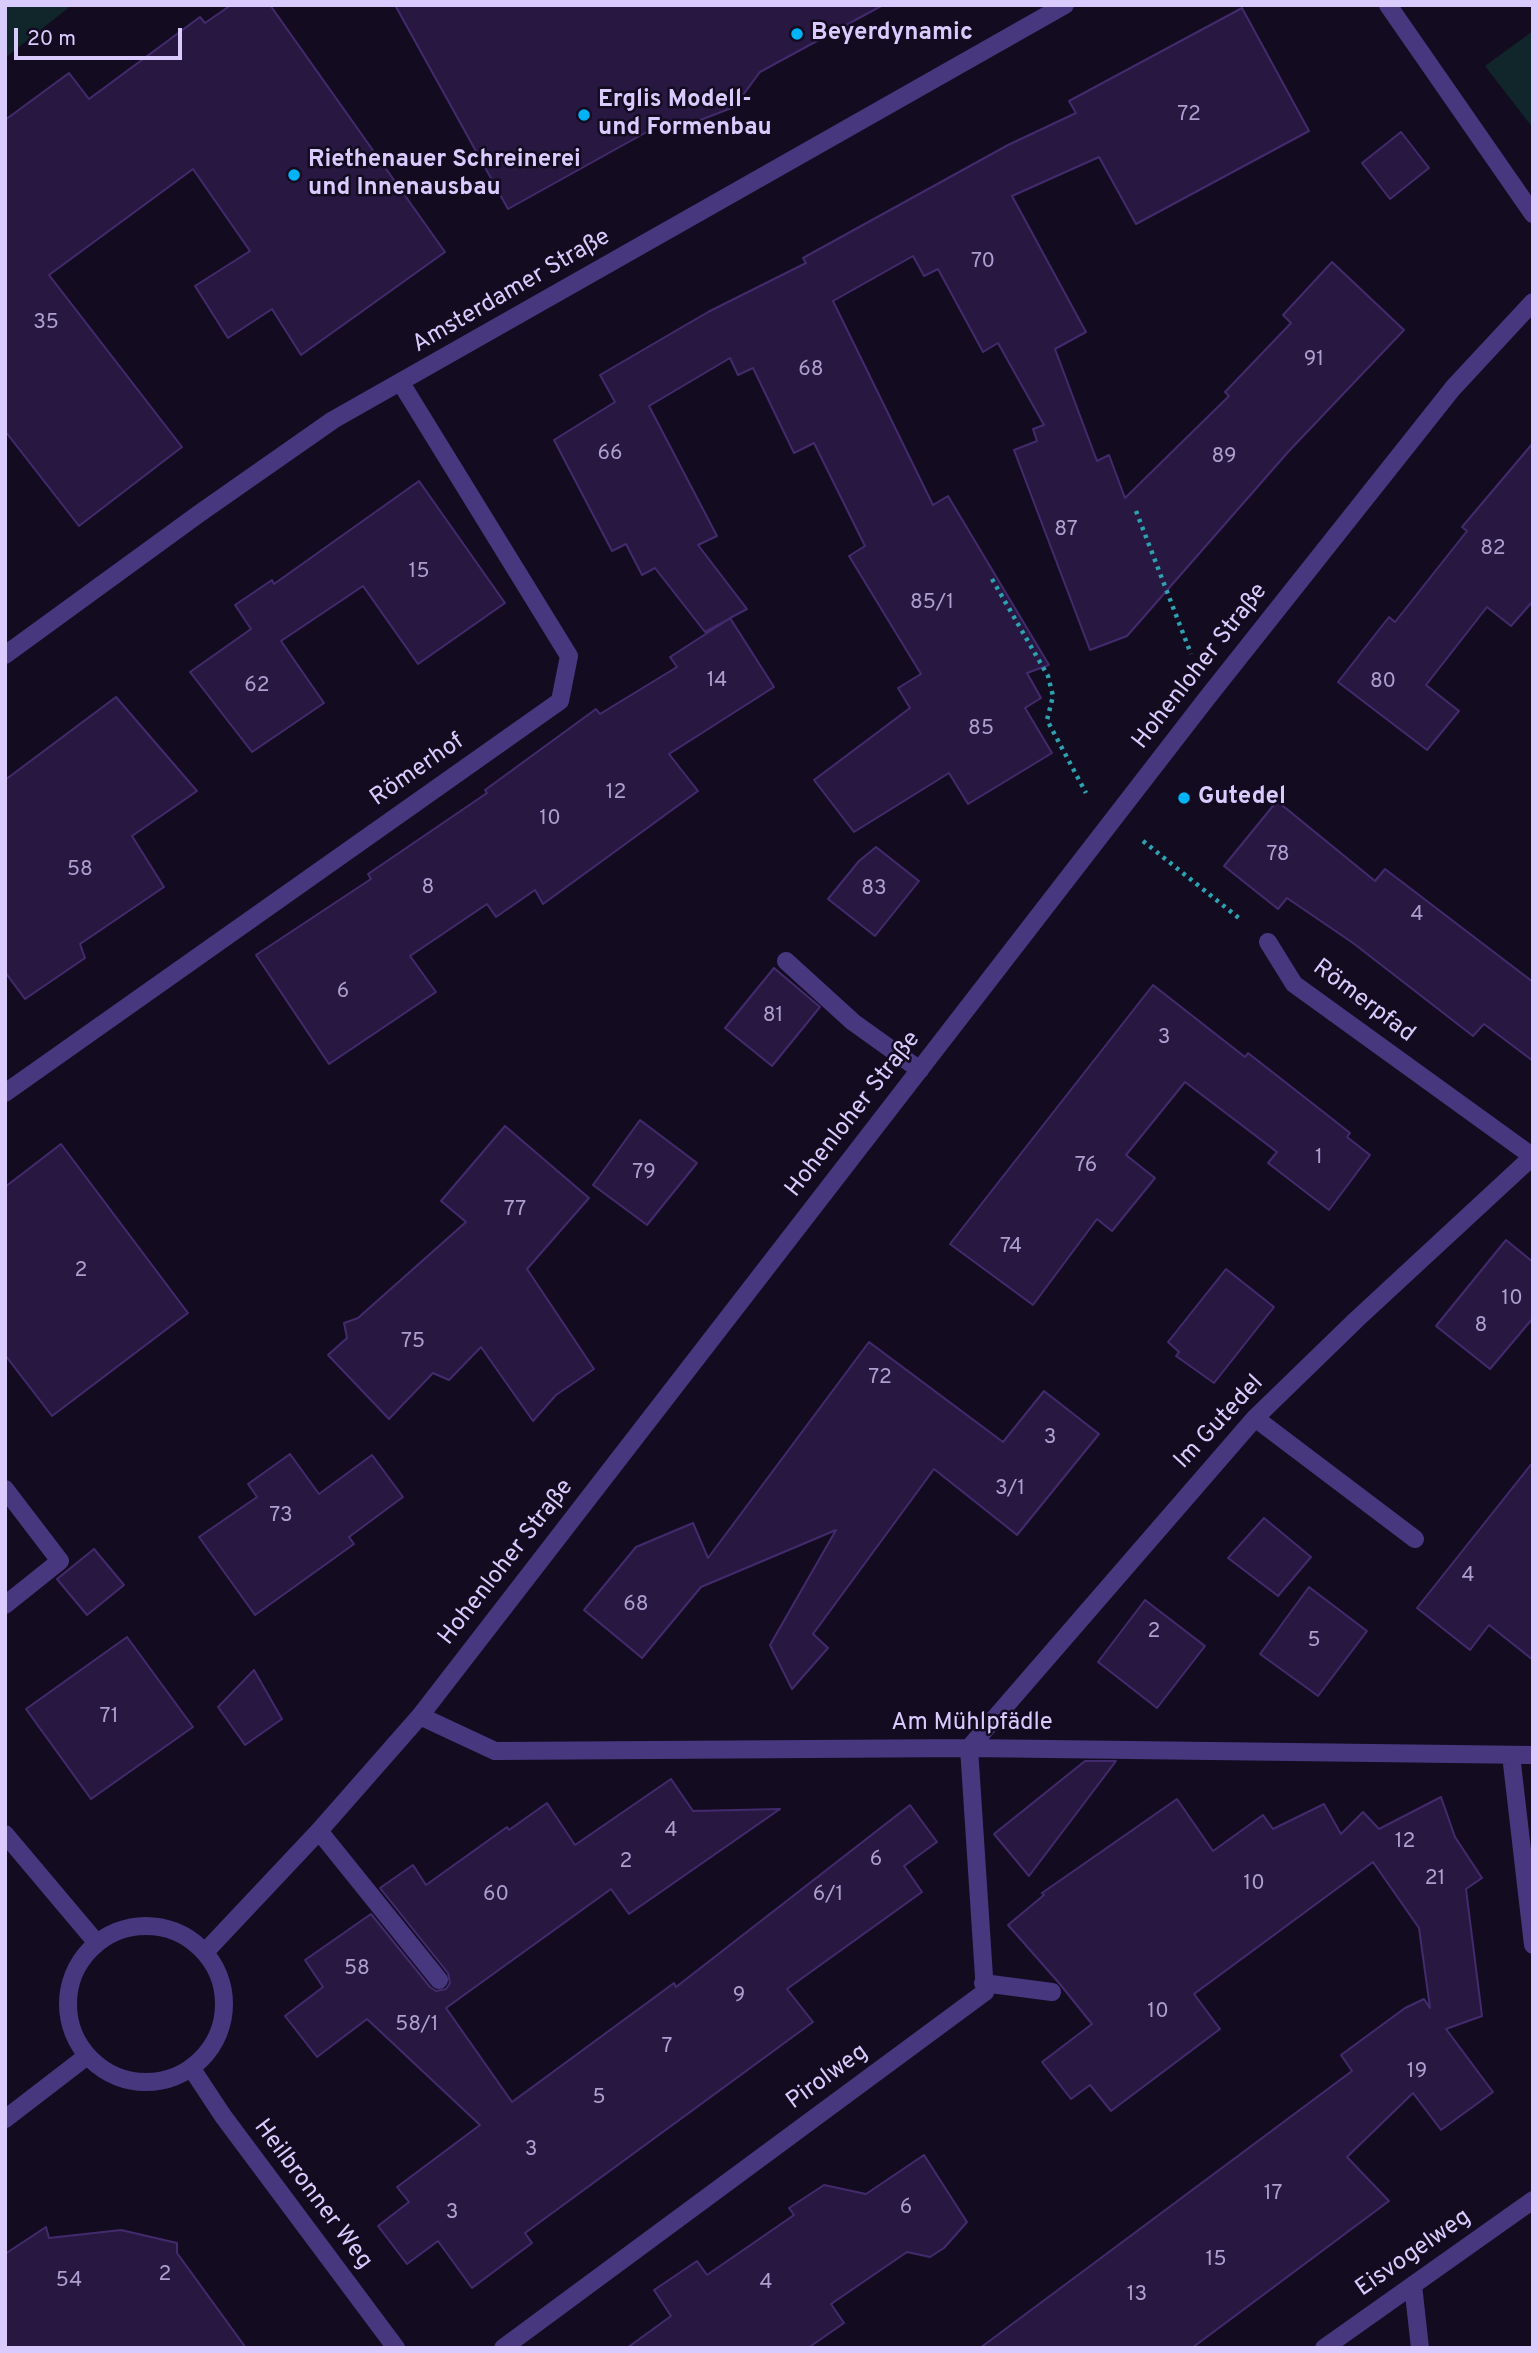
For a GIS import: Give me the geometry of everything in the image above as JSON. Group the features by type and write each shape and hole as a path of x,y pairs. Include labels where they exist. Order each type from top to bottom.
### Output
{"street":[{"name":"Amsterdamer Straße","path":"5,655 333,420 1065,5"},
{"path":"1388,5 1533,214"},
{"name":"Hohenloher Straße","path":"206,1951 319,1830 419,1716 1207,698 1452,388 1533,302"},
{"name":"Römerhof","path":"5,1093 560,701 569,656 401,383"},
{"name":"Römerpfad","path":"1268,942 1294,984 1532,1156"},
{"path":"786,961 853,1022 920,1070"},
{"name":"Im Gutedel","path":"969,1748 1255,1418 1532,1156"},
{"path":"1255,1418 1415,1539"},
{"path":"5,1489 60,1560 5,1605"},
{"name":"Am Mühlpfädle","path":"419,1716 495,1751 969,1748 1533,1755"},
{"path":"969,1748 983,1983 1052,1992"},
{"path":"1511,1755 1533,1945"},
{"path":"319,1830 439,1980"},
{"path":"5,1834 96,1942"},
{"path":"133,1925 173,1928 206,1951 222,1979 226,2012 215,2045 192,2068 157,2082 118,2078 87,2056 71,2029 67,1997 76,1966 96,1942 133,1925"},
{"name":"Pirolweg","path":"503,2348 985,1992 983,1983"},
{"path":"5,2119 87,2056"},
{"name":"Heilbronner Weg","path":"192,2068 223,2116 396,2348"},
{"name":"Eisvogelweg","path":"1324,2348 1533,2200"},
{"path":"1413,2286 1420,2348"}],"path":[{"path":"1136,511 1207,698"},
{"path":"992,579 1048,676 1053,696 1047,720 1110,825 1268,942"}],"green space":[{"path":"5,5 72,5 5,58"},
{"path":"1533,31 1533,128 1485,66"}],"building":[{"path":"231,5 270,5 445,252 301,355 272,309 228,338 195,286 250,251 193,169 49,275 182,447 79,526 5,431 5,120 69,73 89,99 200,17 205,23"},
{"name":"Erglis Modell- und Formenbau","path":"395,5 883,5 760,72 734,107 667,133 661,124 508,209"},
{"path":"1242,8 1309,131 1136,224 1099,157 1012,196 1086,332 1055,349 1097,461 1109,455 1125,498 1229,396 1225,392 1291,323 1283,315 1332,262 1404,330 1288,452 1127,636 1090,650 1014,450 1037,441 1033,429 1044,425 998,343 983,352 938,269 924,276 913,256 833,301 933,505 948,496 1049,665 1027,673 1041,698 1025,708 1052,753 968,804 949,773 854,832 814,780 910,708 898,688 921,674 849,556 865,546 814,443 794,453 753,368 738,375 730,358 649,406 717,536 698,545 747,609 730,618 774,687 669,754 698,791 543,904 535,890 496,917 487,904 410,956 436,992 329,1064 256,955 371,879 368,874 487,793 485,790 596,709 600,714 677,667 670,657 729,619 705,632 655,568 642,575 626,544 612,551 554,440 615,402 600,375 708,312 806,263 803,258 1008,145 1076,113 1069,101"},
{"path":"1401,132 1429,168 1390,199 1362,163"},
{"path":"1533,443 1533,601 1511,626 1487,607 1426,685 1459,711 1427,750 1338,682 1389,617 1395,622 1467,531 1462,527"},
{"path":"419,481 505,603 418,664 363,586 281,641 324,703 252,752 190,672 251,629 235,605 272,580 274,584"},
{"path":"116,697 197,791 132,836 164,887 80,944 85,958 25,999 5,972 5,780"},
{"path":"1277,801 1375,881 1385,869 1533,982 1533,1061 1484,1024 1473,1036 1353,943 1287,898 1278,909 1224,866"},
{"path":"876,847 919,881 875,936 828,899 859,861"},
{"path":"774,968 820,1007 772,1066 725,1028"},
{"path":"1153,985 1245,1057 1248,1053 1326,1114 1350,1133 1347,1137 1370,1155 1329,1210 1268,1163 1277,1152 1185,1082 1126,1155 1155,1178 1112,1231 1097,1219 1033,1305 950,1244"},
{"path":"640,1120 697,1163 647,1225 593,1185"},
{"path":"505,1126 589,1198 527,1269 594,1369 556,1395 533,1421 481,1347 449,1380 433,1373 389,1419 328,1355 347,1338 344,1323 358,1318 466,1222 441,1201"},
{"path":"61,1144 188,1313 52,1416 5,1355 5,1187"},
{"path":"1506,1240 1533,1262 1533,1318 1490,1369 1436,1326"},
{"path":"1226,1269 1274,1307 1214,1383 1176,1356 1179,1352 1168,1342"},
{"path":"869,1342 1003,1442 1044,1391 1099,1434 1017,1535 934,1469 813,1634 828,1648 792,1689 770,1645 836,1530 701,1587 642,1658 584,1610 636,1547 693,1523 708,1558"},
{"path":"290,1454 319,1494 372,1455 403,1497 349,1537 354,1544 255,1615 199,1537 257,1497 248,1484"},
{"path":"1533,1462 1533,1660 1489,1625 1470,1650 1417,1608"},
{"path":"1264,1518 1311,1557 1278,1596 1228,1558"},
{"path":"94,1549 124,1585 87,1615 57,1579"},
{"path":"1309,1587 1367,1631 1318,1696 1260,1654"},
{"path":"1145,1600 1205,1646 1157,1708 1098,1662"},
{"path":"127,1637 193,1727 91,1799 26,1709"},
{"path":"254,1670 282,1719 245,1745 218,1707"},
{"path":"1085,1761 1116,1761 1029,1876 994,1834"},
{"path":"671,1779 693,1811 780,1809 629,1914 611,1889 446,2008 512,2102 674,1983 676,1987 910,1805 937,1842 904,1866 922,1892 787,1989 813,2022 525,2233 532,2243 472,2288 438,2241 407,2264 378,2226 409,2202 397,2187 480,2125 367,2019 317,2057 285,2016 323,1987 305,1960 371,1914 430,1987 436,1991 446,1989 450,1983 448,1973 380,1888 413,1865 426,1885 507,1827 509,1830 547,1803 575,1845"},
{"path":"1441,1797 1455,1837 1482,1878 1466,1889 1482,2016 1446,2029 1493,2092 1441,2130 1413,2093 1347,2157 1389,2201 1192,2348 980,2348 1352,2071 1341,2055 1405,2008 1424,1999 1430,2008 1419,1928 1373,1862 1194,1994 1220,2029 1111,2111 1090,2085 1071,2099 1042,2062 1092,2024 1008,1925 1044,1895 1042,1893 1177,1799 1213,1851 1263,1815 1273,1829 1324,1804 1341,1834 1363,1812 1379,1829"},
{"path":"924,2155 967,2222 944,2248 930,2257 907,2252 831,2304 844,2323 808,2348 627,2348 671,2316 654,2290 697,2261 707,2275 794,2215 789,2208 824,2185 866,2194"},
{"path":"46,2227 49,2238 121,2230 177,2243 177,2253 246,2348 5,2348 5,2254"}],"place":[{"name":"Beyerdynamic","path":"797,34"},
{"name":"Erglis Modell- und Formenbau","path":"584,115"},
{"name":"Riethenauer Schreinerei und Innenausbau","path":"294,175"},
{"name":"Gutedel","path":"1184,798"}]}
